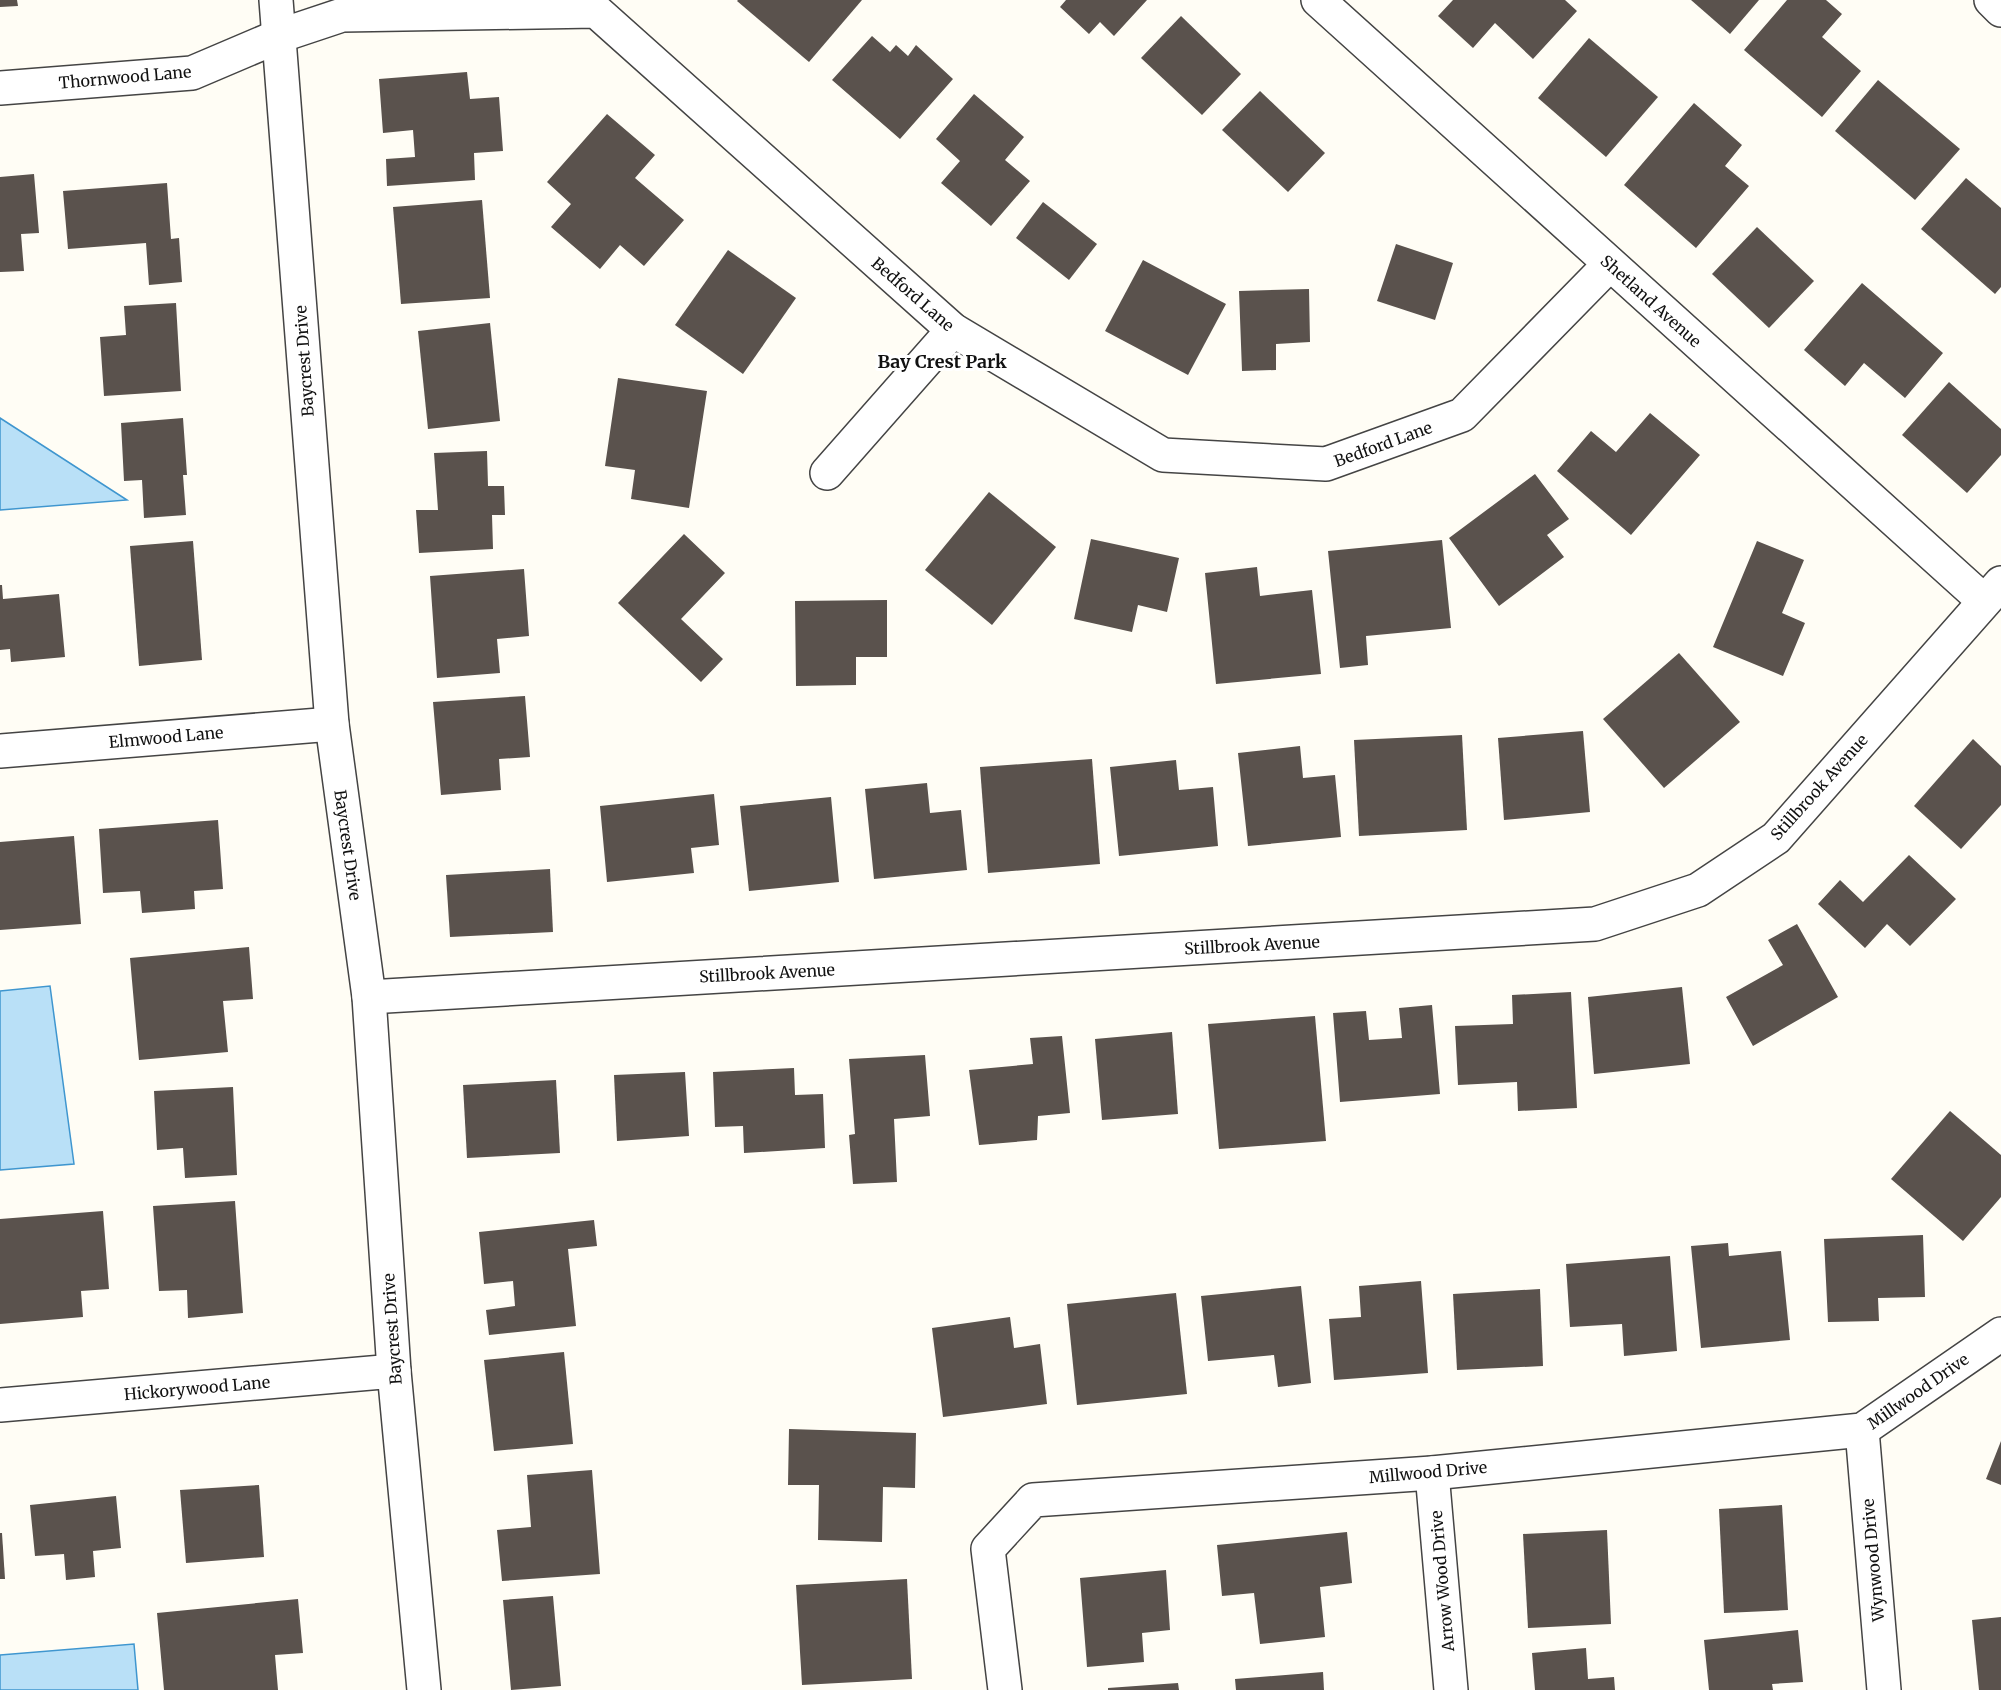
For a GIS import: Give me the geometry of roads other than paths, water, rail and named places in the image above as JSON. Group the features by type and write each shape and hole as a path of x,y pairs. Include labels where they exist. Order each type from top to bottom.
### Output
{"street":[{"name":"Baycrest Drive","path":"276,0 332,724 369,997 394,1371 424,1690"},
{"name":"Shetland Avenue","path":"1318,0 1610,264 1992,592"},
{"path":"1990,0 2001,10"},
{"name":"Bedford Lane","path":"279,36 342,15 596,11 953,330 1163,454 1326,464 1462,415 1610,264"},
{"name":"Thornwood Lane","path":"0,88 192,73 279,36"},
{"path":"827,474 953,330"},
{"name":"Stillbrook Avenue","path":"369,997 1595,924 1698,890 1776,838 1992,592"},
{"name":"Elmwood Lane","path":"0,751 332,724"},
{"name":"Millwood Drive","path":"1005,1690 988,1550 1033,1500 1432,1473 1862,1430 2001,1334"},
{"name":"Hickorywood Lane","path":"0,1405 394,1371"},
{"name":"Wynwood Drive","path":"1862,1430 1884,1690"},
{"name":"Arrow Wood Drive","path":"1432,1473 1451,1690"}],"water":[{"path":"0,418 127,500 0,510"},
{"path":"50,986 74,1164 0,1170 0,991"},
{"path":"134,1644 138,1690 0,1690 0,1655"}],"district":[{"name":"Bay Crest Park","path":"942,362"}]}
